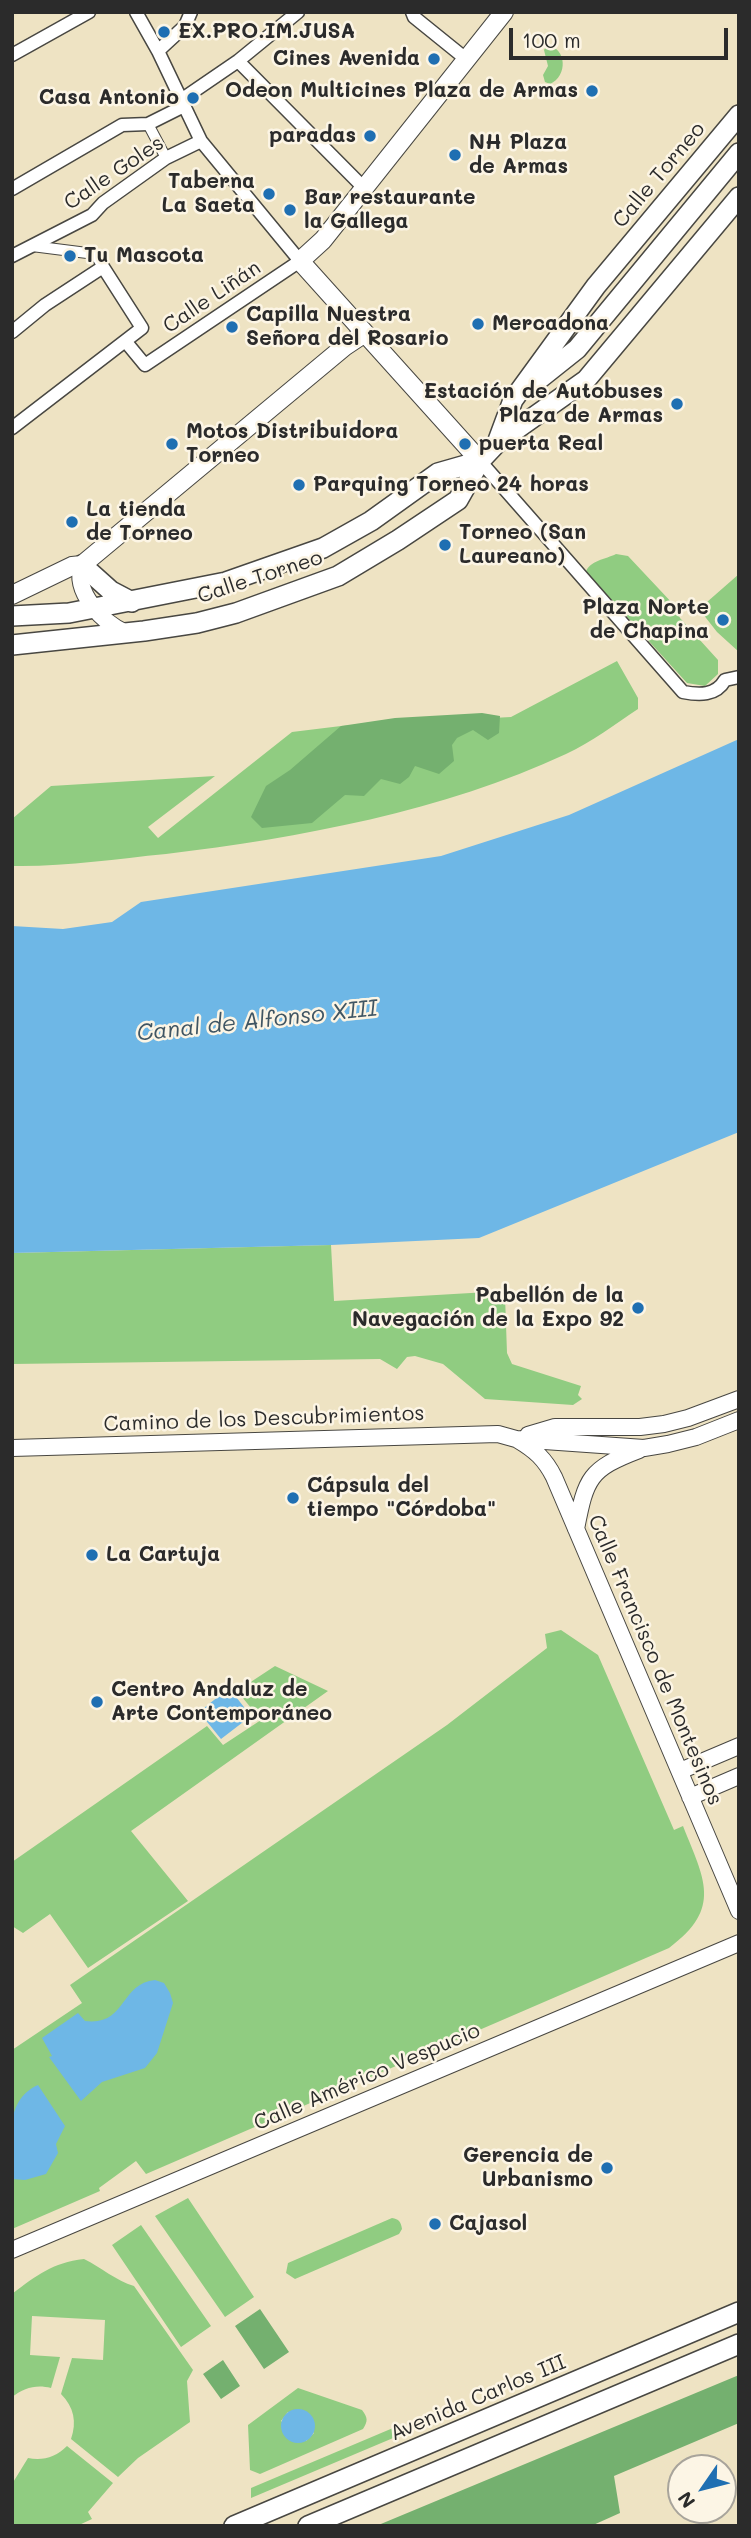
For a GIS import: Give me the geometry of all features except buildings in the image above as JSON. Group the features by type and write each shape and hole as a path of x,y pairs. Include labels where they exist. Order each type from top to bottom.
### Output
{"main road":[{"path":"480,461 300,261 323,240 504,12"},
{"name":"Calle Torneo","path":"497,443 513,400 596,286 739,115"},
{"path":"513,400 577,349 739,153"},
{"name":"Calle Torneo","path":"12,616 69,613 101,618 125,633 197,623 236,613 338,576 458,500 480,461 497,443 586,380 739,197"},
{"path":"87,570 344,347 365,332"},
{"path":"552,404 577,349"},
{"name":"Calle Torneo","path":"12,645 101,618 132,602 226,582 323,548 371,521 438,473 480,461"},
{"path":"12,596 72,566 87,570 111,591 132,602"},
{"path":"69,613 92,625 101,618"},
{"path":"12,656 79,651 91,645 101,618"},
{"name":"Avenida Carlos III","path":"234,2526 739,2312"},
{"path":"308,2526 739,2344"}],"street":[{"path":"12,55 66,17 89,12"},
{"path":"136,12 201,141 300,261"},
{"path":"158,51 185,26 191,12"},
{"path":"12,189 122,125 148,124 183,103 298,12"},
{"path":"412,12 414,17 466,59"},
{"path":"238,61 364,188"},
{"path":"148,124 166,158"},
{"name":"Calle Goles","path":"12,256 92,215 103,203 166,158 201,141"},
{"path":"12,428 142,328 95,254 32,246"},
{"name":"Calle Liñán","path":"126,342 145,365 300,261"},
{"path":"12,332 45,305 103,267"},
{"path":"480,461 683,692 713,692 721,687 725,680 739,677"},
{"path":"87,570 101,618"},
{"name":"Camino de los Descubrimientos","path":"516,1439 555,1427 640,1427 664,1423 688,1418 739,1399"},
{"name":"Camino de los Descubrimientos","path":"12,1448 498,1434 516,1439 644,1448 696,1437 739,1420"},
{"name":"Calle Francisco de Montesinos","path":"516,1439 533,1449 545,1461 739,1911"},
{"path":"576,1529 584,1492 592,1476 605,1464 644,1448"},
{"path":"680,1771 739,1746"},
{"path":"690,1797 739,1776"},
{"name":"Calle Américo Vespucio","path":"12,2250 739,1943"}],"green space":[{"path":"547,45 558,51 563,63 560,75 550,84 545,82 543,75 548,66 544,50"},
{"path":"616,554 628,556 674,605 680,618 718,660 718,674 705,686 687,683 586,572 594,563"},
{"name":"Plaza Norte de Chapina","path":"739,574 739,652 717,632 699,609"},
{"path":"617,661 638,698 638,709 566,754 471,791 370,819 267,840 89,862 12,866 12,819 51,786 215,776 148,827 158,838 292,732 341,726 511,717"},
{"path":"482,713 500,716 499,733 488,740 473,730 457,738 452,745 454,761 439,774 415,766 409,777 400,784 381,779 364,796 345,795 312,823 262,828 251,817 266,786 290,770 341,726 395,718"},
{"path":"331,1245 334,1301 488,1292 505,1296 507,1353 512,1364 581,1386 578,1395 582,1399 573,1405 485,1399 443,1364 415,1356 407,1357 397,1369 380,1359 12,1364 12,1253"},
{"path":"561,1630 598,1655 674,1830 683,1826 702,1877 704,1892 703,1906 697,1920 686,1933 669,1948 146,2174 136,2161 99,2188 100,2191 12,2229 12,2050 82,2003 70,1985 447,1725 547,1648 545,1634"},
{"path":"275,1666 328,1691 131,1831 188,1901 88,1968 50,1914 23,1933 12,1926 12,1862 207,1726 223,1745 261,1720 237,1691"},
{"path":"188,2198 254,2297 225,2317 155,2216"},
{"path":"392,2218 400,2223 402,2229 399,2234 295,2279 286,2273 288,2263"},
{"path":"141,2225 211,2326 181,2347 112,2245"},
{"path":"84,2259 134,2286 193,2370 187,2381 190,2422 138,2458 118,2477 71,2439 73,2415 61,2394 72,2358 103,2360 105,2320 32,2316 30,2355 60,2357 51,2388 30,2388 12,2397 12,2294 45,2271 63,2263"},
{"path":"260,2309 289,2352 264,2369 235,2326"},
{"path":"223,2360 240,2386 221,2399 203,2374"},
{"path":"739,2375 739,2423 614,2476 620,2513 591,2526 376,2526"},
{"path":"298,2388 362,2410 367,2420 363,2429 260,2474 250,2470 248,2425","holes":["288,2412 314,2433 306,2441 281,2421"]},
{"path":"393,2428 405,2433 251,2498 251,2488"},
{"path":"67,2446 113,2483 88,2512 92,2519 77,2526 12,2526 12,2484 28,2458 49,2457"}],"water":[{"name":"Canal de Alfonso XIII","path":"739,739 739,1132 479,1238 331,1245 12,1253 12,926 63,929 112,922 141,902 441,856 569,815"},
{"path":"229,1688 251,1716 221,1739 199,1712"},
{"path":"155,1980 164,1983 173,2003 157,2053 145,2068 102,2082 81,2101 49,2057 52,2056 42,2038 78,2013 85,2021 99,2021 109,2017 135,1989 143,1983"},
{"path":"38,2085 65,2126 56,2144 58,2153 46,2174 25,2180 12,2179 11,2139 14,2113 27,2092"},
{"path":"298,2409 310,2414 315,2426 310,2438 298,2443 286,2438 281,2426 286,2414"}],"place":[{"name":"EX.PRO.IM.JUSA","path":"164,32"},
{"name":"Cines Avenida","path":"434,59"},
{"name":"Odeon Multicines Plaza de Armas","path":"592,91"},
{"name":"Casa Antonio","path":"193,98"},
{"name":"paradas","path":"370,136"},
{"name":"NH Plaza de Armas","path":"455,155"},
{"name":"Taberna La Saeta","path":"269,194"},
{"name":"Bar restaurante la Gallega","path":"290,210"},
{"name":"Tu Mascota","path":"70,256"},
{"name":"Mercadona","path":"478,324"},
{"name":"Capilla Nuestra Señora del Rosario","path":"232,327"},
{"name":"Estación de Autobuses Plaza de Armas","path":"677,404"},
{"name":"Motos Distribuidora Torneo","path":"172,444"},
{"name":"puerta Real","path":"465,444"},
{"name":"Parquing Torneo 24 horas","path":"299,485"},
{"name":"La tienda de Torneo","path":"72,522"},
{"name":"Torneo (San Laureano)","path":"445,545"},
{"name":"Plaza Norte de Chapina","path":"723,620"},
{"name":"Pabellón de la Navegación de la Expo 92","path":"638,1308"},
{"name":"Cápsula del tiempo \"Córdoba\"","path":"293,1498"},
{"name":"La Cartuja","path":"92,1555"},
{"name":"Centro Andaluz de Arte Contemporáneo","path":"97,1702"},
{"name":"Gerencia de Urbanismo","path":"607,2168"},
{"name":"Cajasol","path":"435,2224"}]}
